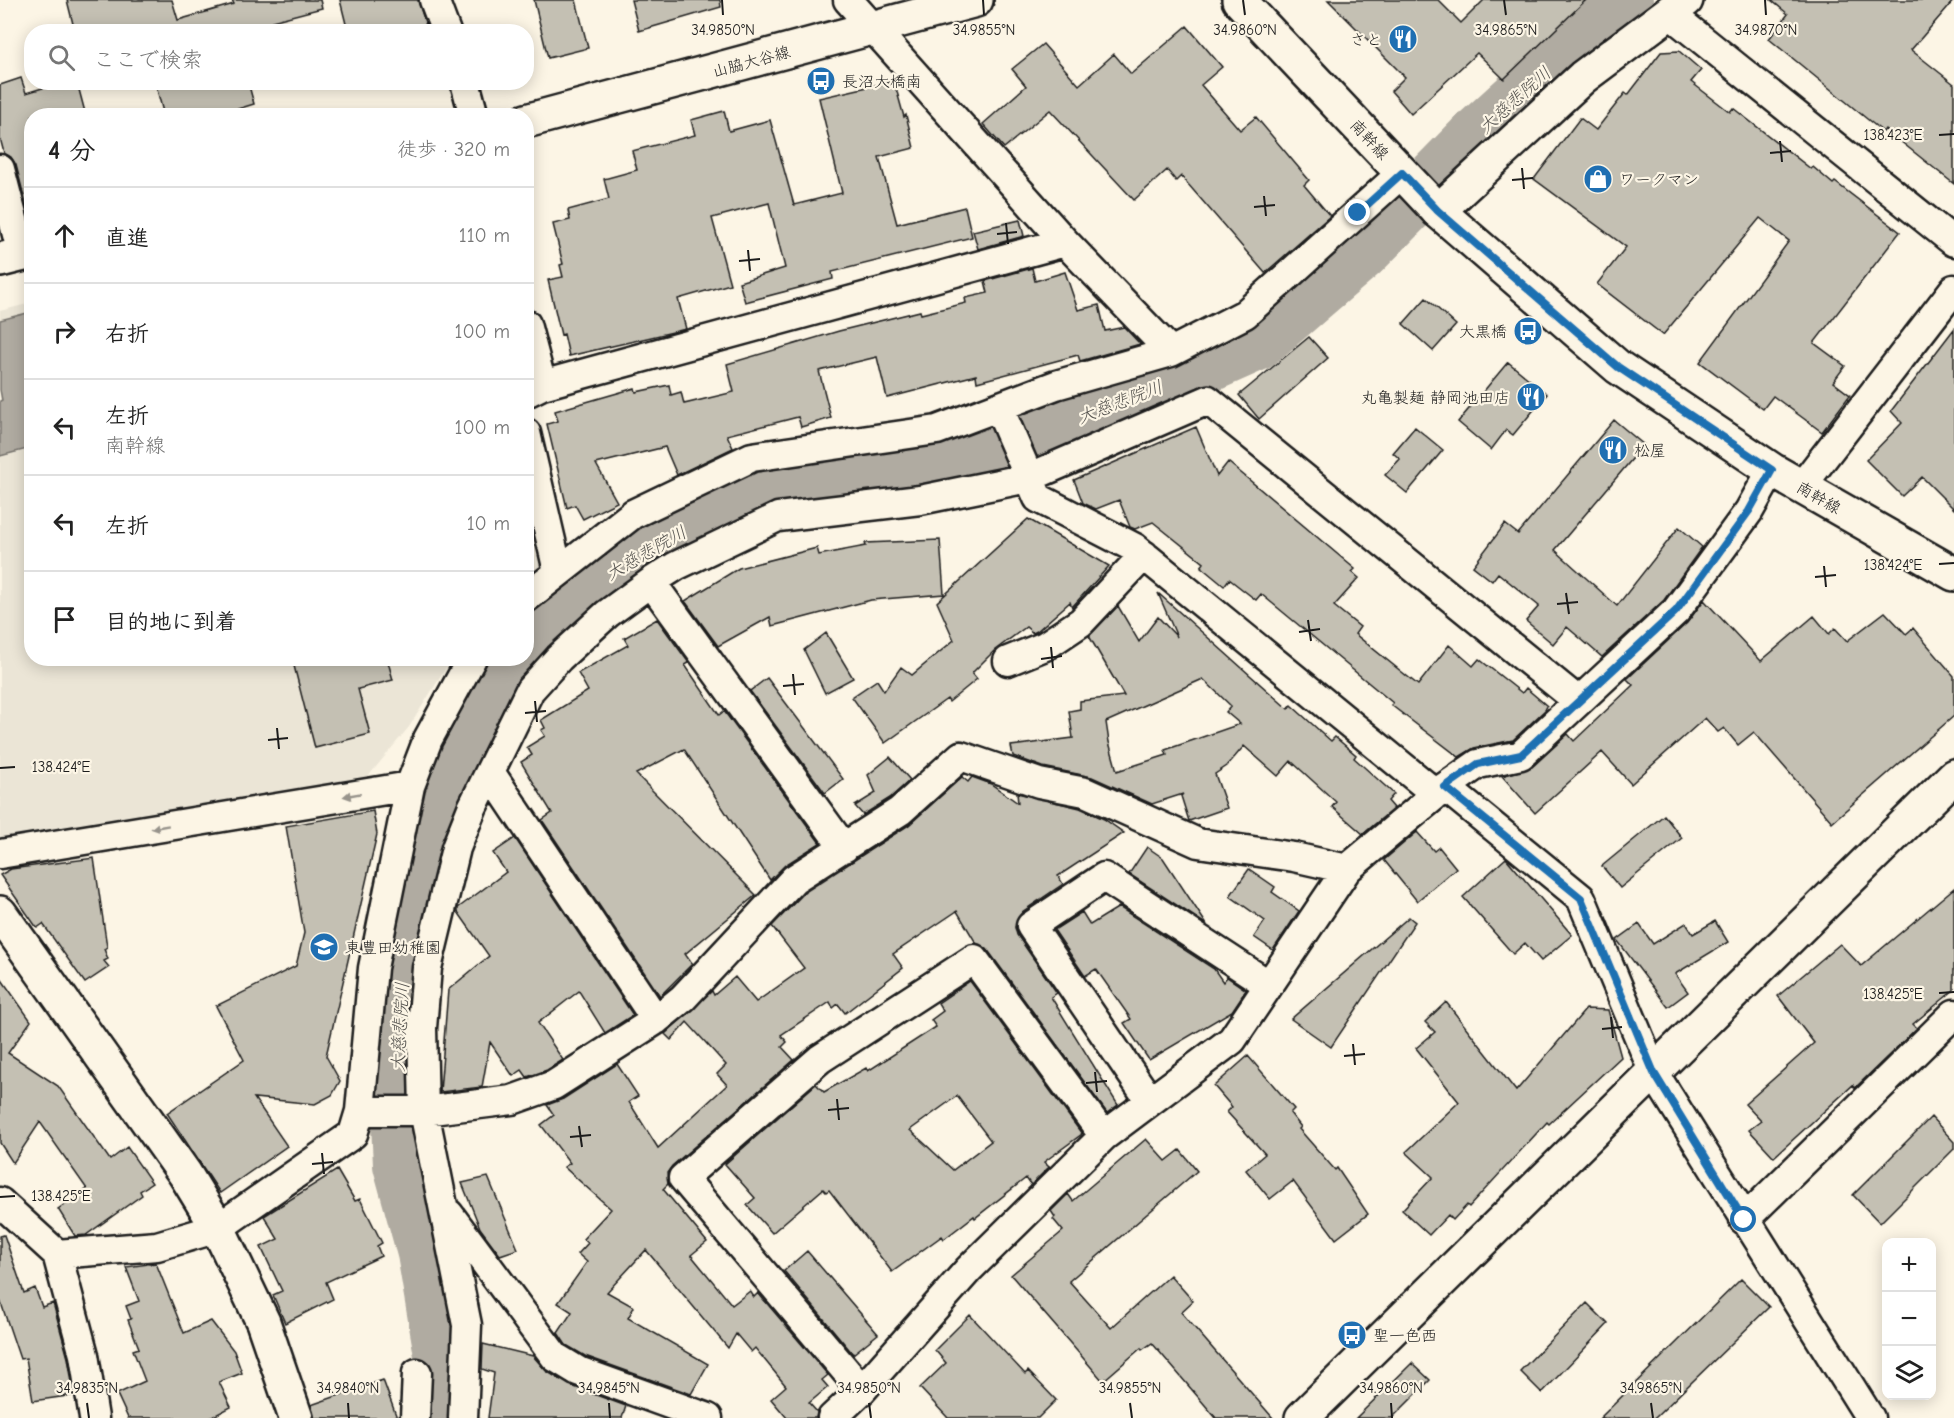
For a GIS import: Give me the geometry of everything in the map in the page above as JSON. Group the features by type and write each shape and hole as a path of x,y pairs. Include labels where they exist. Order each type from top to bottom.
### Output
{"street":[{"path":"434,0 443,24"},
{"path":"848,0 871,29 1065,242 1171,352"},
{"name":"山脇大谷線","path":"534,119 976,0"},
{"name":"南幹線","path":"1239,0 1438,211 1618,367 1772,470 1954,574"},
{"path":"1438,211 1582,77 1678,6 1954,242"},
{"path":"467,90 472,108"},
{"path":"0,169 18,255"},
{"path":"534,591 633,514 752,457 937,430 1056,385 1171,352 1245,315 1402,173"},
{"path":"534,389 1065,242"},
{"path":"1801,487 1954,289"},
{"path":"463,1418 467,1325 424,1111 422,1028 427,968 456,848 530,690 559,658 607,614 651,582 676,566 778,517 920,500 1028,478 1208,400 1578,701"},
{"path":"999,408 1038,498 1144,555 1441,791 1581,898 1654,1073 1870,1418"},
{"path":"534,468 558,571"},
{"path":"832,1418 862,1390 969,1269 1104,1136 1232,1040 1347,869 1441,791 1478,764 1521,755 1676,611 1749,511 1772,470"},
{"path":"1008,661 1045,646 1081,622 1144,555"},
{"path":"651,582 844,848"},
{"path":"57,1254 157,1246 218,1228 353,1134 360,1111 373,968 410,786 428,739 468,666"},
{"path":"360,1111 424,1111 512,1100 554,1085 656,1020 683,998 794,879 900,811 961,756 1039,783 1085,792 1198,843 1294,857 1347,869"},
{"path":"490,772 656,1020"},
{"path":"1302,1418 1954,776"},
{"path":"0,854 410,786"},
{"path":"1150,1101 1031,926 1104,877 1269,985"},
{"path":"0,913 184,1174 218,1228 263,1322 296,1418"},
{"path":"862,1390 683,1178 820,1059 974,959 1104,1136"},
{"path":"1744,1220 1954,1014"},
{"path":"0,1202 57,1254 84,1354 94,1418"},
{"path":"443,1206 555,1357 578,1371 708,1418"},
{"path":"415,1418 417,1373"}],"shaded area":[{"path":"24,305 24,666 448,666 409,727 366,779 146,820 0,842 0,311"},
{"path":"24,314 24,450 0,456 0,401 2,400 0,320"},
{"path":"534,530 542,568 534,576"}],"building":[{"path":"67,0 172,0 178,20 234,4 232,0 320,0 322,8 272,21 273,24 73,24"},
{"path":"340,0 418,0 426,24 346,24"},
{"path":"534,0 576,0 588,48 548,58"},
{"path":"631,0 720,0 721,7 639,31"},
{"path":"1328,0 1438,0 1461,23 1484,0 1586,0 1504,79 1477,53 1411,114 1391,91 1405,77"},
{"path":"1771,0 1954,0 1911,50 1954,84 1954,184 1885,129 1883,132 1769,39 1788,14"},
{"path":"1187,26 1222,67 1201,85 1240,130 1256,117 1309,180 1304,185 1330,216 1265,273 1181,176 1176,181 1167,170 1134,200 1050,110 1004,148 983,124 1026,86 1012,69 1043,44 1079,85 1114,54 1131,74"},
{"path":"1679,51 1701,70 1691,82 1730,112 1733,108 1811,169 1813,167 1833,184 1835,182 1900,232 1814,343 1845,366 1833,382 1850,395 1822,432 1773,396 1763,409 1700,362 1789,241 1760,218 1663,335 1597,284 1626,247 1534,179 1580,118 1596,130 1625,93 1628,95 1661,52"},
{"path":"21,78 26,93 36,90 79,90 84,108 24,108 24,196 16,165 11,157 4,153 0,138 0,85"},
{"path":"894,81 914,148 879,157 897,224 965,207 972,237 832,272 833,279 745,302 739,282 785,268 769,203 712,218 730,284 678,299 686,329 569,356 564,334 561,335 548,280 563,277 560,265 563,264 553,224 570,220 568,210 609,199 604,179 637,170 632,151 695,135 691,120 724,111 729,131 770,120 794,205 842,193 819,98"},
{"path":"157,90 250,90 254,104 241,108 162,108"},
{"path":"1020,220 1024,236 978,249 973,231"},
{"path":"1032,268 1035,281 1065,272 1078,310 1099,305 1105,331 1124,327 1140,344 1080,361 1078,355 977,382 976,375 887,398 877,357 819,371 831,418 801,427 798,417 727,435 733,448 677,475 665,447 596,464 617,502 583,519 575,505 567,508 547,424 558,421 555,411 635,388 636,392 669,385 671,395 681,392 684,404 734,392 727,364 839,331 920,311 921,314 966,303 965,298 988,293 985,281"},
{"path":"1426,298 1456,325 1433,351 1403,324"},
{"path":"1954,329 1954,509 1922,477 1902,496 1866,460 1902,423 1891,411"},
{"path":"1309,337 1328,358 1259,419 1239,395"},
{"path":"1508,362 1547,394 1513,435 1506,430 1491,450 1458,422"},
{"path":"1614,420 1644,445 1555,550 1617,606 1679,527 1702,547 1664,600 1602,657 1567,627 1553,644 1526,621 1539,606 1498,573 1492,581 1473,566 1505,524 1518,534"},
{"path":"1196,427 1217,476 1228,462 1355,569 1352,572 1359,578 1334,606 1360,627 1355,634 1418,685 1449,645 1473,666 1479,659 1522,693 1526,688 1547,706 1545,710 1513,740 1474,748 1459,757 1391,705 1393,703 1261,594 1256,600 1229,579 1224,586 1201,567 1204,563 1153,522 1135,529 1130,527 1119,500 1096,509 1083,503 1074,480"},
{"path":"1415,427 1443,450 1407,493 1385,475 1400,459 1393,453"},
{"path":"1028,519 1109,566 1072,607 1070,602 1033,633 1026,627 995,650 972,673 977,679 949,702 947,699 885,743 852,697 877,680 884,691 901,667 912,675 954,640 937,602"},
{"path":"940,540 944,594 871,600 772,626 770,617 718,646 685,601 739,568 817,548 819,555 866,546 865,543"},
{"path":"1158,593 1288,709 1291,705 1331,741 1335,737 1356,755 1354,758 1394,794 1388,801 1394,808 1363,834 1332,807 1336,802 1291,761 1278,776 1244,746 1227,766 1215,774 1227,808 1189,821 1181,796 1183,794 1152,804 1092,777 1043,767 1013,756 1011,746 1073,738 1069,711 1080,709 1080,701 1124,696 1089,636 1118,606 1139,642 1158,617 1177,637","holes":["1203,679 1231,706 1226,712 1240,724 1165,750 1167,755 1117,771 1106,722"]},
{"path":"1704,600 1761,661 1814,616 1829,634 1835,628 1847,641 1885,612 1906,634 1913,628 1954,676 1954,716 1832,822 1754,732 1738,745 1724,728 1718,732 1705,718 1631,784 1602,752 1535,813 1502,776 1532,767 1568,734 1574,741 1633,685 1627,679 1687,623"},
{"path":"657,619 689,663 685,665 719,715 724,711 820,843 785,865 770,880 684,749 636,774 756,895 685,954 692,964 660,996 542,820 552,813 521,762 532,755 527,747 545,736 541,730 545,728 541,720 588,691 578,673 628,645 624,638"},
{"path":"826,633 853,678 825,693 804,650"},
{"path":"294,666 389,666 393,680 358,689 370,734 315,748"},
{"path":"767,678 843,779 825,793 750,691"},
{"path":"890,757 910,780 890,798 863,815 855,806 876,793 868,775"},
{"path":"962,777 968,782 972,777 991,784 1018,803 1017,793 1080,808 1104,819 1124,833 1058,876 1063,884 1022,912 1015,927 1017,935 1057,993 1051,997 1118,1105 1107,1113 987,949 976,943 957,911 893,954 903,968 845,1013 838,1004 833,1008 830,1002 781,1035 787,1042 782,1047 794,1060 672,1166 667,1173 668,1184 663,1189 707,1242 691,1255 732,1305 750,1291 754,1297 758,1293 828,1375 822,1380 828,1387 809,1403 817,1412 816,1418 787,1418 771,1399 786,1386 755,1348 751,1352 736,1334 728,1348 646,1250 607,1292 634,1307 628,1318 708,1364 691,1394 585,1356 566,1345 558,1333 572,1312 558,1303 587,1262 578,1254 588,1243 583,1239 611,1209 564,1167 570,1163 541,1125 554,1115 547,1105 563,1099 617,1064 638,1096 629,1102 658,1148 727,1085 717,1074 726,1065 687,1022 671,1040 665,1034 712,991 714,995 735,977 756,1002 804,968 772,926 805,892 909,825"},
{"path":"373,811 377,834 326,1056 340,1081 332,1095 315,1104 254,1098 287,1146 220,1193 167,1113 244,1060 216,1006 296,966 304,933 286,826"},
{"path":"1664,815 1682,838 1620,888 1602,866"},
{"path":"1417,832 1434,851 1439,847 1456,868 1417,901 1384,860"},
{"path":"515,838 633,1015 605,1033 579,991 538,1023 563,1060 547,1070 527,1077 522,1070 513,1076 490,1042 482,1087 440,1092 448,990 489,956 458,912 458,908 506,872 493,853"},
{"path":"1147,847 1163,858 1207,925 1129,874"},
{"path":"94,858 107,947 104,949 108,959 104,961 109,967 85,983 43,924 37,928 0,875 11,869"},
{"path":"1506,858 1572,935 1541,961 1525,943 1513,954 1463,897"},
{"path":"1249,869 1275,887 1272,892 1299,911 1273,950 1254,937 1265,921 1230,896"},
{"path":"1954,888 1954,990 1913,1024 1917,1028 1855,1088 1853,1085 1774,1157 1749,1130 1761,1121 1745,1104 1814,1043 1778,996 1840,944 1861,966"},
{"path":"1119,907 1214,969 1223,982 1227,977 1246,990 1232,1011 1149,1060 1124,1023 1131,1019 1096,969 1085,976 1054,930 1082,912 1090,925"},
{"path":"1409,917 1415,922 1331,1047 1291,1019"},
{"path":"1715,921 1728,942 1675,974 1688,992 1668,1007 1617,940 1639,924 1653,944 1686,923 1693,934"},
{"path":"0,977 31,1021 8,1053 58,1086 110,1160 127,1147 152,1183 140,1191 142,1195 86,1235 75,1236 58,1209 87,1189 40,1122 13,1163 0,1143"},
{"path":"970,981 1082,1134 1044,1162 1049,1167 1031,1185 1026,1178 975,1218 974,1216 944,1239 942,1236 892,1272 829,1190 826,1192 823,1189 772,1233 747,1205 755,1198 725,1164 816,1084 824,1092 866,1068 868,1071 936,1027 931,1020 943,1011 938,1003","holes":["957,1096 991,1141 953,1170 910,1130"]},
{"path":"1446,1002 1516,1091 1586,1009 1608,1010 1621,1057 1549,1124 1547,1122 1469,1207 1467,1205 1453,1220 1448,1215 1429,1235 1402,1210 1433,1177 1406,1152 1459,1102 1416,1048 1435,1032 1425,1022"},
{"path":"1248,1056 1294,1109 1290,1113 1301,1127 1299,1129 1335,1170 1337,1168 1368,1214 1336,1239 1293,1181 1270,1199 1246,1170 1265,1154 1227,1112 1232,1107 1214,1086"},
{"path":"1931,1117 1954,1142 1954,1149 1880,1223 1853,1195"},
{"path":"1146,1139 1166,1161 1180,1150 1197,1171 1069,1281 1111,1328 1170,1275 1193,1301 1181,1312 1273,1418 1216,1418 1152,1343 1142,1350 1141,1348 1103,1381 1011,1275 1063,1231 1053,1219 1055,1217 1051,1211 1068,1194 1073,1201"},
{"path":"337,1170 355,1201 360,1199 382,1243 377,1246 381,1256 326,1282 333,1299 285,1323 273,1295 282,1291 261,1247 278,1239 264,1216"},
{"path":"488,1177 518,1249 500,1255 480,1228 462,1183"},
{"path":"4,1235 24,1293 35,1288 42,1307 53,1303 68,1358 74,1395 33,1401 26,1358 20,1359 0,1300 0,1236"},
{"path":"807,1251 878,1334 853,1354 784,1271"},
{"path":"156,1263 184,1333 211,1321 234,1351 242,1373 219,1382 231,1407 210,1418 128,1418 117,1394 145,1381 133,1350 139,1348 128,1320 131,1319 126,1306 139,1301 126,1267"},
{"path":"1741,1279 1769,1307 1655,1418 1600,1418"},
{"path":"1587,1303 1608,1324 1542,1393 1520,1371"},
{"path":"970,1315 1025,1374 1028,1371 1056,1400 1038,1418 948,1418 920,1388 946,1363 935,1350"},
{"path":"483,1344 533,1356 546,1371 569,1385 626,1406 622,1418 488,1418 494,1373 482,1369"},
{"path":"1412,1363 1430,1380 1392,1418 1356,1418"},
{"path":"383,1380 397,1418 314,1418 311,1405"}],"waterway":[{"name":"大慈悲院川","path":"534,634 587,587 777,477 842,472 969,453 1118,405 1255,344 1362,252 1472,140 1625,0"},
{"name":"大慈悲院川","path":"441,1418 444,1366 425,1253 401,1165 396,1059 408,909 419,838 444,767 510,666"}],"place":[{"name":"さと","path":"1403,39"},
{"name":"長沼大橋南","path":"821,81"},
{"name":"ワークマン","path":"1598,179"},
{"name":"大黒橋","path":"1528,331"},
{"name":"丸亀製麺 静岡池田店","path":"1531,397"},
{"name":"松屋","path":"1613,450"},
{"name":"東豊田幼稚園","path":"324,947"},
{"name":"聖一色西","path":"1352,1335"}],"route":[{"path":"1358,213 1402,173 1438,211 1618,367 1772,470 1749,511 1676,611 1521,755 1478,764 1445,787 1581,898 1654,1073 1744,1220"}]}
